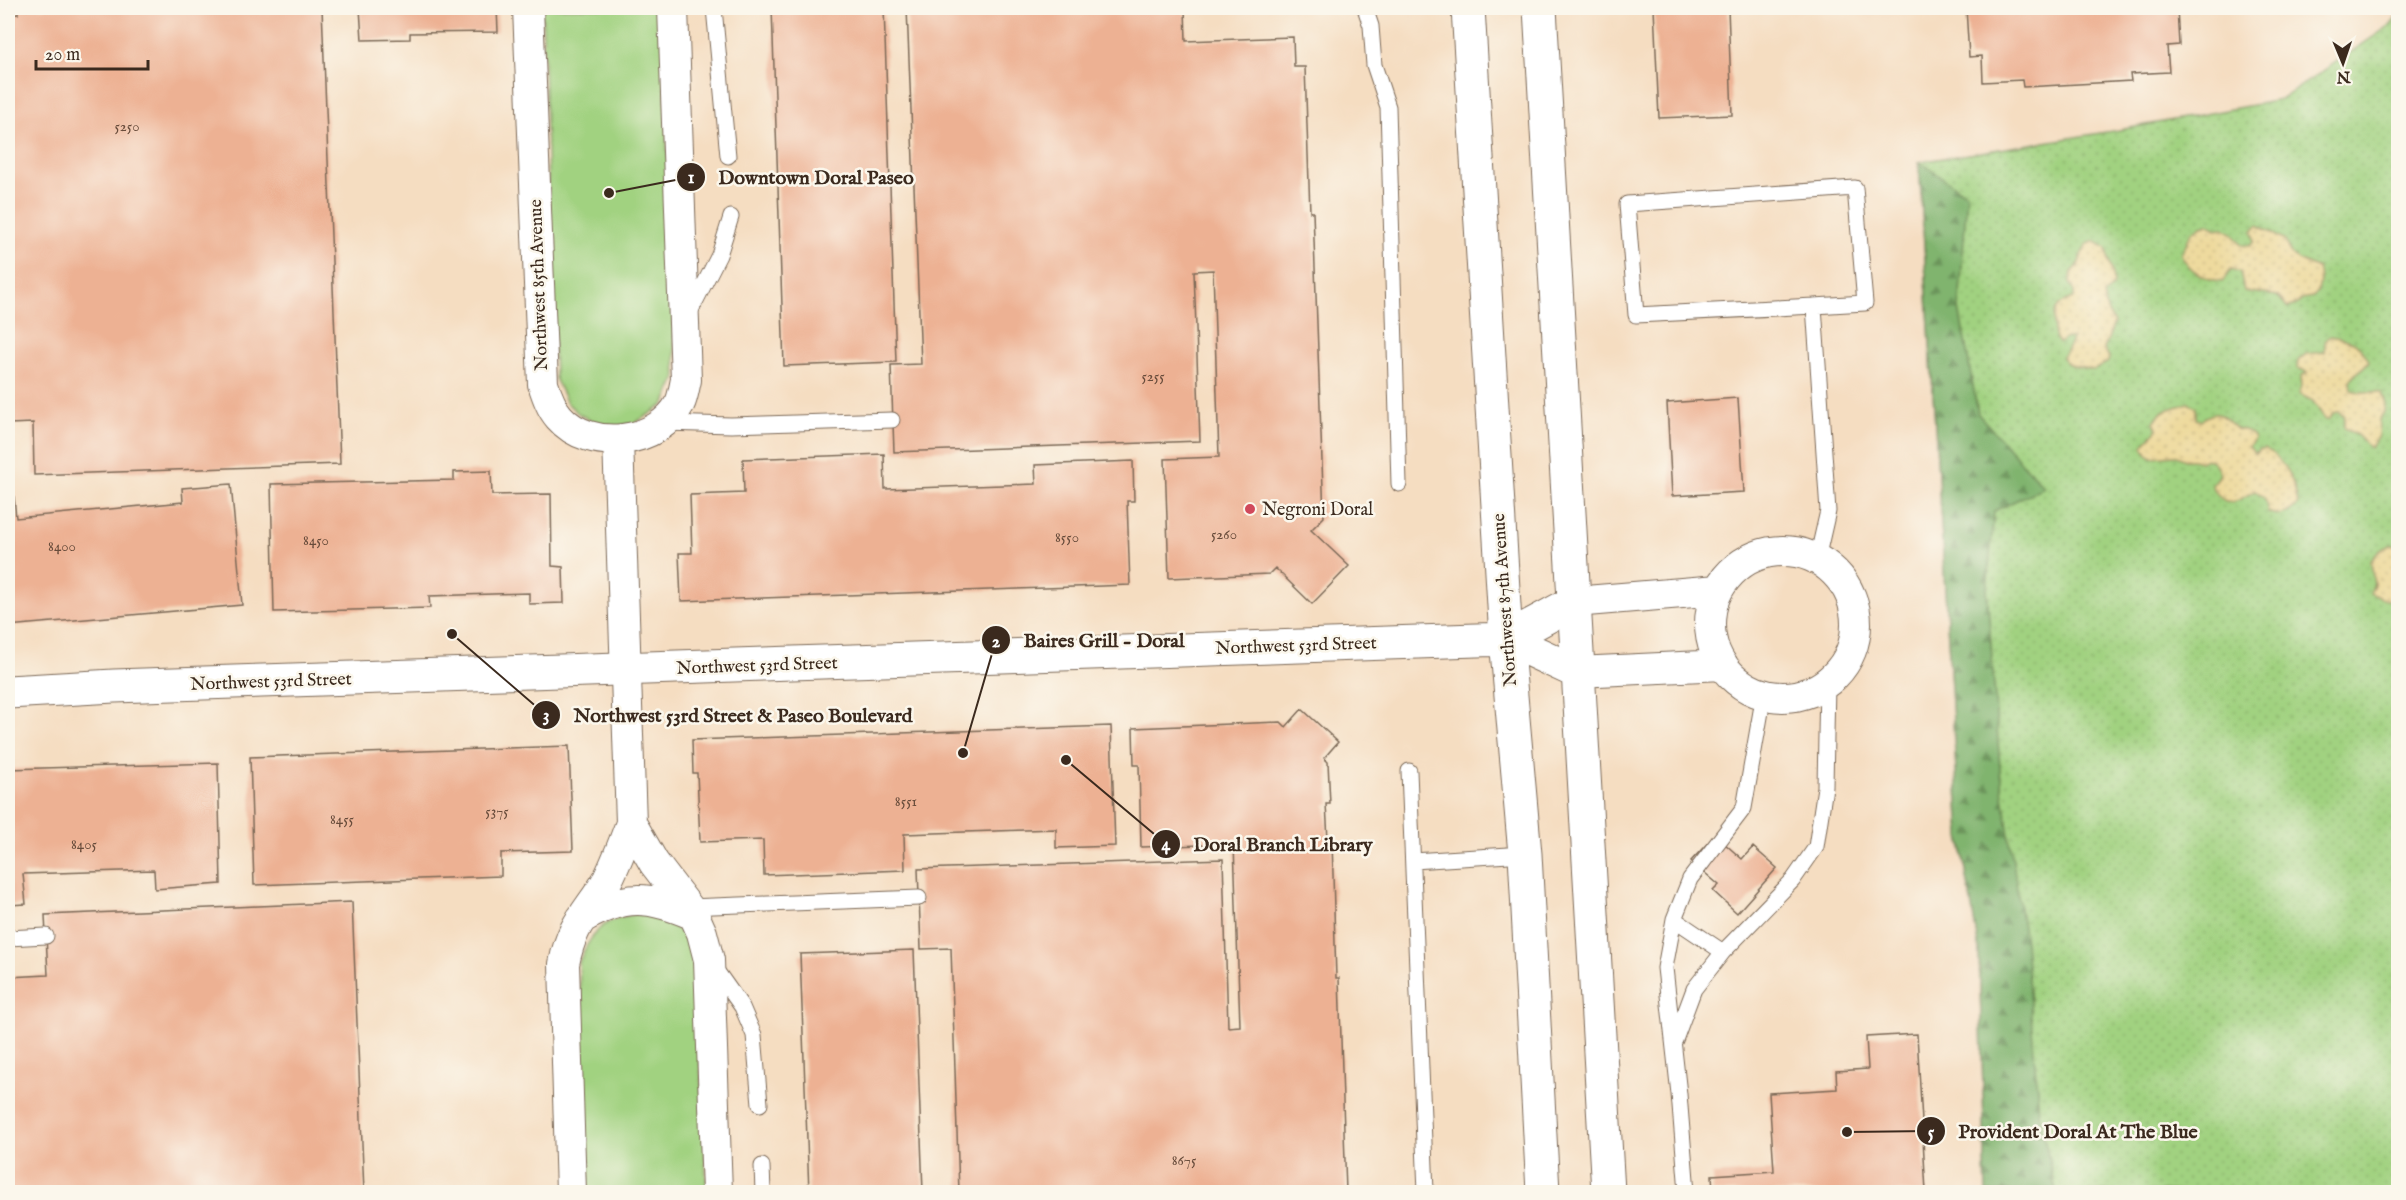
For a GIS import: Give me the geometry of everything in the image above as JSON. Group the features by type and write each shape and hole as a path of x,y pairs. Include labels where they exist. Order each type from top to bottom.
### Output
{"main road":[{"name":"Northwest 87th Avenue","path":"1468,8 1506,639 1525,854 1543,1192"},
{"path":"1540,8 1608,1192"},
{"name":"Northwest 53rd Street","path":"1506,639 1574,602"},
{"name":"Northwest 53rd Street","path":"8,692 114,686 1066,652 1506,639 1578,672"}],"street":[{"name":"Northwest 85th Avenue","path":"528,8 543,384 549,402 560,418 577,431 597,438 618,440 644,435 665,423 681,402 686,380 672,8"},
{"path":"571,1192 564,964 568,943 578,920 607,879 631,823 618,440"},
{"path":"1772,552 1795,552 1817,559 1838,574 1852,597 1857,622 1853,648 1840,670 1827,683 1802,694 1783,697 1764,694 1748,687 1734,678 1723,665 1712,642 1710,615 1718,590 1732,572 1751,559 1772,552"},
{"path":"1574,602 1718,590"},
{"path":"1578,672 1723,665"},
{"path":"631,823 654,863 691,911 702,933 709,960 717,1192"},
{"path":"578,920 601,907 620,901 643,899 691,911"}],"lane":[{"path":"714,8 728,156"},
{"path":"1365,8 1371,26 1374,65 1388,107 1399,484"},
{"path":"1855,188 1865,303 1814,306 1636,315 1627,204 1855,188"},
{"path":"684,322 719,255 731,217"},
{"path":"1814,306 1828,511 1817,559"},
{"path":"665,423 731,425 892,420"},
{"path":"1674,1043 1694,989 1723,952 1793,880 1816,847 1825,787 1827,683"},
{"path":"1687,1192 1665,968 1674,919 1690,879 1744,808 1764,694"},
{"path":"1410,771 1426,1192"},
{"path":"1413,861 1525,854"},
{"path":"691,911 919,898"},
{"path":"1674,919 1723,952"},
{"path":"8,938 46,936"},
{"path":"709,960 742,1007 754,1035 760,1104"},
{"path":"762,1166 763,1192"}],"green space":[{"path":"542,8 662,8 676,378 664,405 635,423 617,426 595,423 579,414 567,403 555,378"},
{"path":"2398,14 2398,1192 1986,1192 1979,950 1960,835 1919,162 2119,130 2280,100 2392,24"},
{"path":"1919,162 1967,194 1959,308 1978,414 2044,487 1994,511 1987,590 2001,782 2025,942 2039,1114 2056,1192 1986,1192 1979,950 1960,835"},
{"path":"646,913 673,925 694,945 707,1192 587,1192 579,962 590,940 604,926 621,917"}],"sand":[{"path":"2208,224 2216,229 2223,228 2232,233 2241,245 2250,246 2254,241 2252,231 2258,225 2285,241 2290,253 2298,260 2318,269 2320,280 2317,292 2312,297 2302,299 2287,308 2278,296 2244,291 2240,272 2231,269 2223,281 2198,274 2181,254 2192,232"},
{"path":"2094,241 2106,248 2114,285 2104,295 2107,311 2114,323 2104,349 2109,357 2108,362 2094,370 2068,364 2065,361 2062,357 2072,338 2066,338 2059,343 2055,335 2054,323 2056,309 2074,297 2074,290 2070,283 2071,273 2077,267 2086,245"},
{"path":"2330,336 2354,342 2369,361 2350,381 2351,390 2382,393 2385,402 2384,412 2379,419 2378,438 2370,448 2357,435 2344,428 2344,417 2339,412 2333,413 2330,419 2325,419 2313,401 2299,394 2302,386 2301,376 2308,372 2297,368 2298,361 2306,354 2325,352 2325,340"},
{"path":"2188,403 2196,407 2196,419 2201,421 2213,414 2222,416 2238,430 2249,432 2254,439 2249,447 2255,454 2265,448 2272,453 2283,465 2291,480 2298,504 2288,512 2277,515 2268,512 2265,499 2255,491 2236,501 2226,501 2212,485 2220,475 2213,461 2186,460 2174,455 2152,457 2147,454 2143,446 2157,429 2154,422 2161,412"},
{"path":"2390,545 2398,546 2398,596 2388,600 2370,593 2374,584 2371,561 2378,551"}],"building":[{"path":"18,8 322,8 340,464 34,475 33,423 8,424 8,15 18,14"},
{"path":"360,8 497,8 498,32 410,33 410,39 362,40"},
{"path":"772,8 884,8 896,362 784,366"},
{"path":"907,8 1185,8 1186,41 1293,37 1294,67 1305,67 1310,212 1313,212 1324,517 1311,530 1349,566 1312,604 1275,568 1269,574 1169,578 1165,459 1219,457 1213,270 1194,271 1200,441 894,452 891,365 921,364"},
{"path":"1654,8 1728,8 1732,115 1659,118"},
{"path":"1966,8 2177,8 2179,45 2167,46 2169,72 2130,74 2131,81 2023,87 2022,80 1983,82 1982,56 1969,57"},
{"path":"1738,398 1744,492 1672,496 1667,403"},
{"path":"884,454 885,489 1036,484 1035,465 1133,461 1134,501 1127,501 1130,585 681,601 679,553 692,553 690,495 744,493 743,459"},
{"path":"491,471 492,495 551,494 552,566 563,567 564,603 529,604 529,593 429,596 430,608 274,612 271,484 454,480 454,472"},
{"path":"12,474 16,518 183,502 182,488 231,484 242,605 8,626 8,475"},
{"path":"1302,709 1338,742 1324,758 1328,762 1330,804 1326,804 1328,840 1332,840 1336,978 1339,978 1346,1192 959,1192 951,948 921,949 918,869 1223,859 1228,1027 1240,1026 1234,844 1141,847 1139,765 1134,765 1133,728 1281,722 1286,727"},
{"path":"1111,726 1115,846 1056,848 1056,829 904,834 905,870 764,875 763,840 700,842 697,773 693,773 692,740"},
{"path":"569,746 573,851 501,853 501,876 254,885 250,757"},
{"path":"218,763 221,884 155,889 154,870 23,874 26,904 8,905 8,769"},
{"path":"1715,835 1742,859 1753,847 1777,868 1737,913 1713,891 1719,885 1691,861"},
{"path":"352,902 364,1192 8,1192 8,977 48,975 45,915"},
{"path":"914,950 923,1192 809,1192 800,954"},
{"path":"1917,1034 1926,1192 1713,1192 1712,1175 1774,1171 1769,1093 1837,1089 1836,1071 1868,1069 1866,1037"}],"place":[{"name":"Downtown Doral Paseo","path":"609,193"},
{"name":"Negroni Doral","path":"1250,509"},
{"name":"Northwest 53rd Street & Paseo Boulevard","path":"452,634"},
{"name":"Baires Grill - Doral","path":"963,753"},
{"name":"Doral Branch Library","path":"1066,760"},
{"name":"Provident Doral At The Blue","path":"1847,1132"}]}
